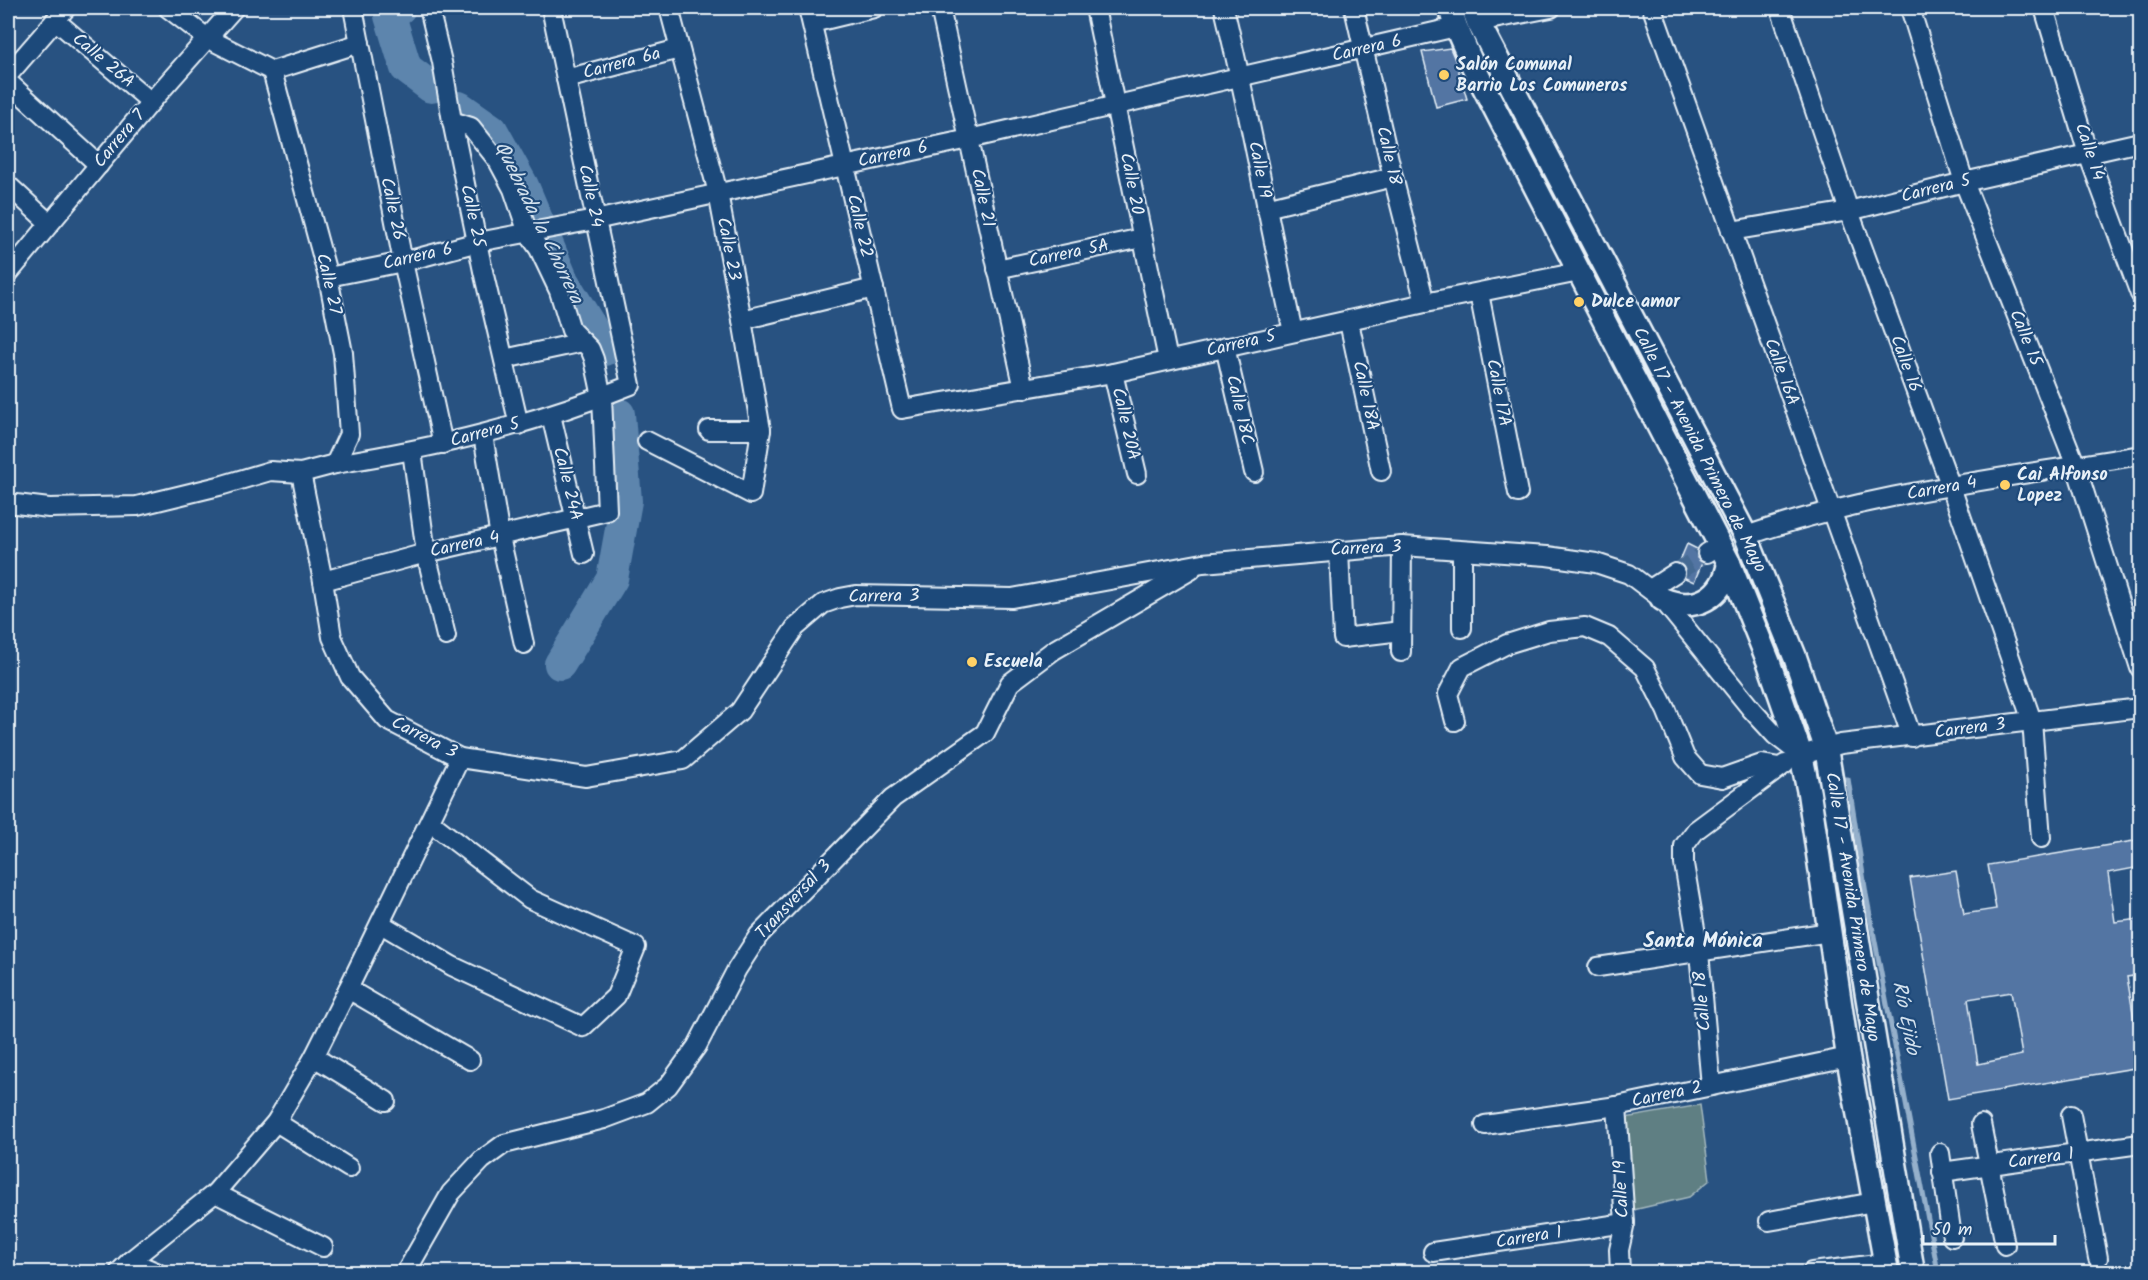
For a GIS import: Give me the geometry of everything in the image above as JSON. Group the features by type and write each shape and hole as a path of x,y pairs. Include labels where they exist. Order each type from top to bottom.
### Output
{"main road":[{"name":"Calle 17 - Avenida Primero de Mayo","path":"1476,15 1751,535 1795,657 1833,746 1913,1272"},
{"name":"Calle 17 - Avenida Primero de Mayo","path":"1453,17 1473,66 1579,272 1719,554 1769,663 1801,755 1809,793 1848,1057 1886,1268"},
{"path":"1656,594 1672,603 1684,605 1706,600 1722,584 1719,554"}],"street":[{"path":"168,8 207,38 272,71 360,43"},
{"name":"Carrera 7","path":"8,274 151,102 234,8"},
{"name":"Calle 26","path":"353,8 403,262 443,444"},
{"name":"Calle 25","path":"429,8 442,62 483,271 519,425"},
{"name":"Calle 24","path":"551,8 631,385"},
{"name":"Calle 23","path":"647,441 751,494 760,430 742,320 718,194 669,8"},
{"path":"810,16 874,8"},
{"name":"Calle 21","path":"940,8 1024,389"},
{"name":"Calle 20","path":"1095,8 1168,360"},
{"name":"Calle 19","path":"1224,8 1241,78 1293,332"},
{"name":"Calle 18","path":"1354,8 1425,303"},
{"path":"1476,15 1551,8"},
{"name":"Calle 16A","path":"1652,8 1912,737"},
{"name":"Calle 16","path":"1780,8 1849,211 1951,488 2031,721 2041,838"},
{"name":"Calle 15","path":"1910,8 1964,182 2076,466 2140,668"},
{"name":"Calle 14","path":"2043,8 2088,154 2140,294"},
{"path":"8,75 60,14"},
{"name":"Calle 26A","path":"60,14 151,102"},
{"name":"Calle 22","path":"810,16 902,409"},
{"name":"Carrera 6","path":"328,277 403,262 478,242 595,220 969,139 1363,50 1453,17"},
{"name":"Carrera 6a","path":"566,80 679,49"},
{"name":"Calle 27","path":"272,71 328,277 343,353 349,435 335,464"},
{"path":"8,82 99,165"},
{"path":"452,122 471,127 498,161 559,291 571,330 590,349 602,397"},
{"name":"Carrera 5","path":"1731,231 1849,211 2140,142"},
{"path":"1266,208 1393,177"},
{"path":"8,185 50,223"},
{"name":"Carrera 5A","path":"997,269 1142,238"},
{"name":"Carrera 5","path":"902,409 1113,373 1425,303 1579,272"},
{"path":"742,320 874,288"},
{"name":"Calle 17A","path":"1479,293 1518,493"},
{"name":"Calle 18A","path":"1348,322 1381,471"},
{"path":"504,359 583,342"},
{"name":"Calle 18C","path":"1225,347 1254,472"},
{"name":"Calle 20A","path":"1113,373 1137,474"},
{"name":"Carrera 5","path":"335,464 412,451 483,435 551,415 631,385"},
{"name":"Carrera 4","path":"323,581 426,553 607,511 602,397"},
{"name":"Calle 24A","path":"551,415 584,554"},
{"path":"709,430 760,430"},
{"path":"483,435 500,537 524,644"},
{"path":"412,451 426,553 446,636"},
{"name":"Carrera 4","path":"1751,535 1776,525 1830,510 2140,455"},
{"path":"8,503 50,508 137,506 270,471 301,474 335,464"},
{"name":"Carrera 3","path":"301,474 332,636 350,676 387,720 460,758 586,777 683,760 740,711 795,628 823,604 840,598 856,595 1012,598 1203,562 1402,546 1547,556 1596,563 1629,574 1656,594 1752,710 1775,735 1801,755"},
{"path":"1401,651 1402,546"},
{"path":"1339,550 1343,638 1401,632"},
{"path":"1462,551 1462,628"},
{"name":"Transversal 3","path":"406,1272 451,1193 482,1160 504,1144 604,1119 647,1103 668,1086 697,1046 737,969 759,935 893,798 985,733 1010,683 1054,650 1203,562"},
{"path":"1656,594 1675,573"},
{"path":"1455,722 1448,694 1462,667 1507,644 1550,631 1586,627 1609,637 1645,668 1666,710 1685,757 1700,774 1722,778 1762,764 1779,767"},
{"name":"Carrera 3","path":"1684,846 1696,830 1779,767 1801,755 1863,741 1912,737 2140,708"},
{"path":"124,1267 215,1192 276,1122 314,1057 381,924 460,758"},
{"path":"381,924 452,966 583,1028 616,996 636,947 530,899 430,822"},
{"name":"Calle 18","path":"1684,846 1684,864 1699,952 1711,1086"},
{"path":"1598,967 1830,932"},
{"path":"348,989 470,1060"},
{"path":"314,1057 386,1101"},
{"name":"Carrera 2","path":"1485,1125 1617,1106 1848,1057"},
{"name":"Calle 19","path":"1617,1106 1625,1223 1619,1250 1620,1272"},
{"path":"2071,1115 2098,1258"},
{"path":"276,1122 349,1168"},
{"path":"1981,1124 2005,1245"},
{"name":"Carrera 1","path":"1942,1172 2140,1144"},
{"path":"1940,1153 1952,1237"},
{"path":"215,1192 323,1246"},
{"path":"1769,1221 1874,1202"},
{"name":"Carrera 1","path":"1432,1252 1625,1223"},
{"path":"124,1267 156,1272"},
{"path":"1812,1272 1886,1268"}],"green space":[{"path":"1700,1105 1710,1180 1689,1197 1633,1210 1619,1119"}],"building":[{"name":"Salón Comunal Barrio Los Comuneros","path":"1450,48 1467,99 1436,107 1422,52"},
{"path":"1687,544 1697,549 1697,558 1702,563 1694,582 1685,578 1685,567 1679,563"},
{"path":"2140,840 2140,867 2108,873 2115,922 2140,919 2140,975 2127,977 2137,1036 2140,1035 2140,1067 1948,1099 1910,878 1956,871 1964,914 1996,909 1988,865","holes":["2011,992 2022,1055 1978,1064 1968,999"]}],"waterway":[{"path":"400,8 390,16 406,68 431,87"},
{"name":"Quebrada la Chorrera","path":"459,107 492,130 523,186 563,281 605,350"},
{"name":"Quebrada la Chorrera","path":"560,664 612,579 626,501 619,414"},
{"name":"Río Ejido","path":"1838,779 1848,779 1866,894 1938,1272"}],"tunnel":[{"path":"1675,573 1707,553"}],"place":[{"name":"Salón Comunal Barrio Los Comuneros","path":"1444,75"},
{"name":"Dulce amor","path":"1579,302"},
{"name":"Cai Alfonso Lopez","path":"2005,485"},
{"name":"Escuela","path":"972,662"}],"district":[{"name":"Santa Mónica","path":"1703,942"}]}
